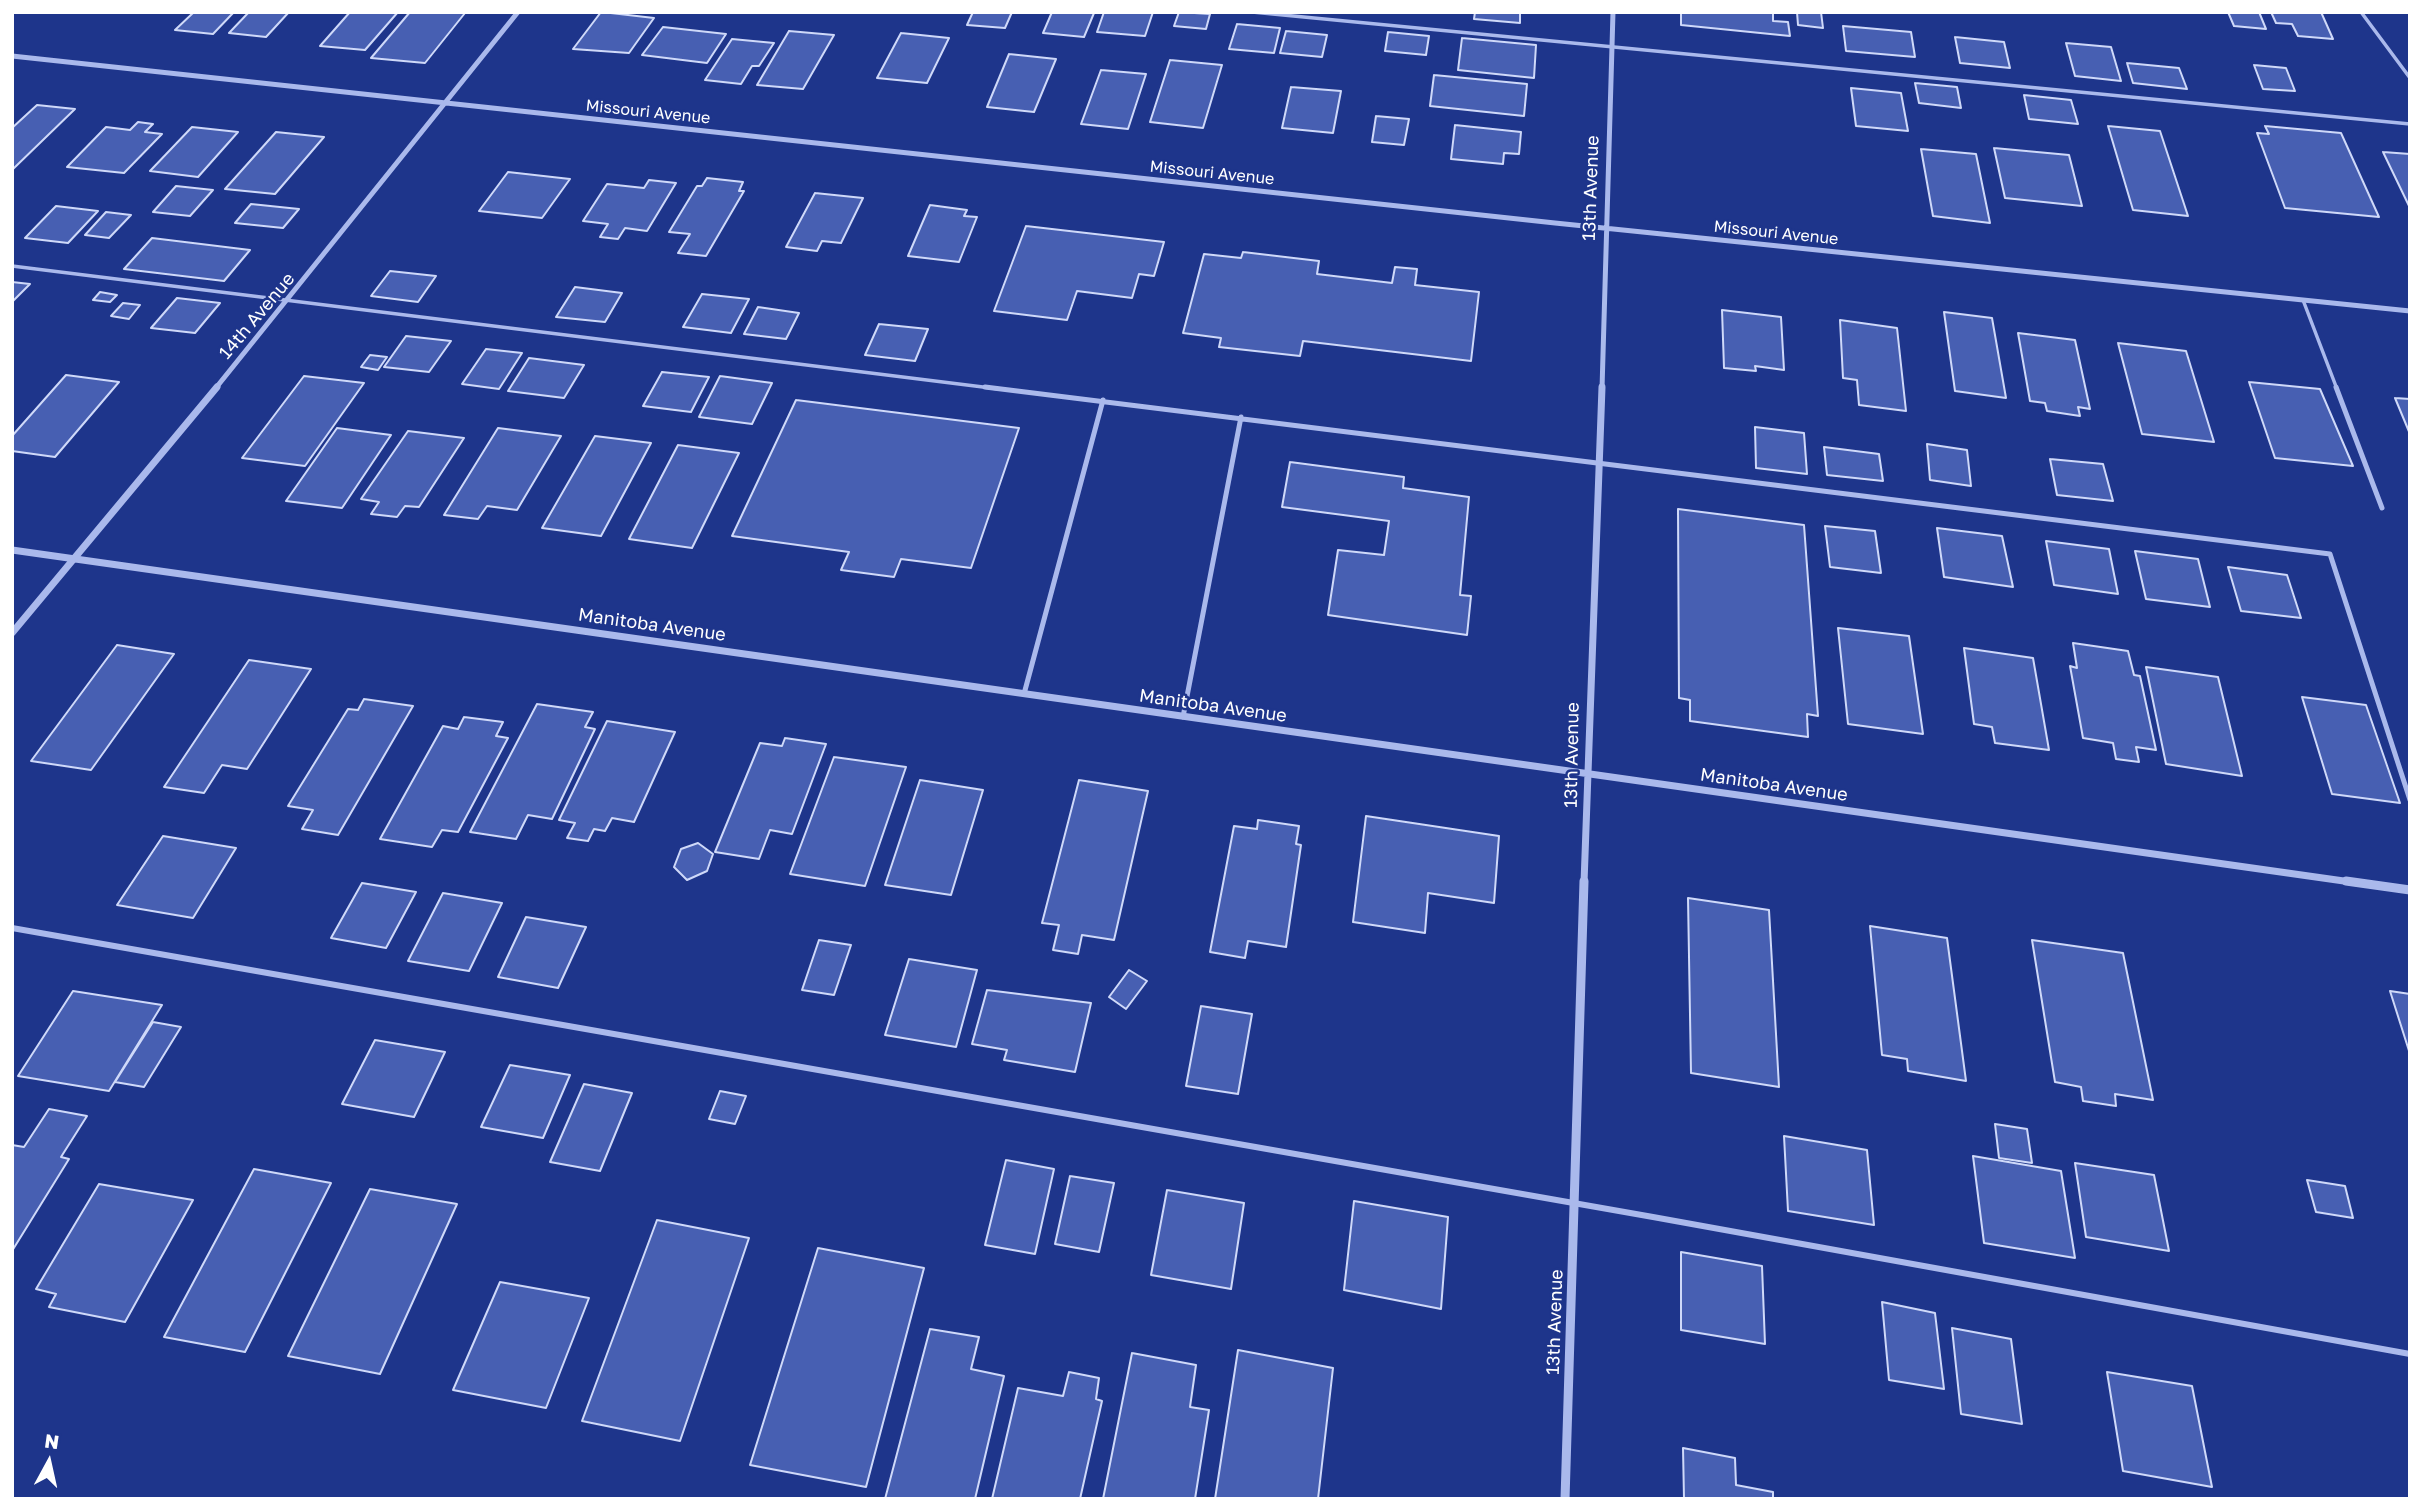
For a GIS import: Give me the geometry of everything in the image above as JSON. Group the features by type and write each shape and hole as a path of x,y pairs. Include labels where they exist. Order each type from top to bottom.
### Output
{"street":[{"name":"14th Avenue","path":"12,634 290,299 518,12"},
{"name":"13th Avenue","path":"1564,1499 1589,712 1601,462 1613,12"},
{"name":"Missouri Avenue","path":"12,56 2410,312"},
{"name":"Manitoba Avenue","path":"12,550 2410,890"}],"lane":[{"path":"1252,12 2410,124"},
{"path":"2361,12 2410,78"},
{"path":"12,266 2330,554 2410,800"},
{"path":"2304,300 2382,508"},
{"path":"1024,694 1103,400"},
{"path":"1183,718 1241,418"},
{"path":"12,928 1575,1203 2410,1354"}],"building":[{"path":"194,12 234,12 213,34 175,30"},
{"path":"249,12 289,12 266,37 229,33"},
{"path":"350,12 398,12 365,50 320,46"},
{"path":"410,12 465,13 425,63 371,58"},
{"path":"601,12 654,18 629,53 573,49"},
{"path":"973,12 1012,12 1005,28 967,25"},
{"path":"1052,12 1094,13 1084,37 1043,33"},
{"path":"1104,12 1153,12 1145,36 1097,32"},
{"path":"1179,12 1210,14 1206,29 1174,26"},
{"path":"1475,12 1520,12 1520,23 1474,19"},
{"path":"1681,12 1773,12 1773,21 1788,22 1790,36 1681,25"},
{"path":"1797,12 1821,12 1823,28 1798,25"},
{"path":"2228,12 2259,12 2266,29 2234,26"},
{"path":"2271,12 2321,12 2333,39 2298,36 2292,24 2276,23"},
{"path":"1237,24 1280,28 1274,53 1229,49"},
{"path":"1843,26 1911,32 1915,57 1846,51"},
{"path":"663,27 726,34 707,63 642,55"},
{"path":"789,31 834,35 803,89 757,85"},
{"path":"1286,31 1327,35 1322,57 1280,53"},
{"path":"1388,32 1429,36 1426,55 1385,51"},
{"path":"901,33 949,38 927,83 877,78"},
{"path":"1955,37 2004,42 2010,68 1960,63"},
{"path":"1462,38 1536,45 1534,78 1458,70"},
{"path":"732,39 774,43 759,66 752,66 741,84 705,80"},
{"path":"2066,43 2111,47 2121,81 2075,76"},
{"path":"1009,54 1056,59 1034,112 987,107"},
{"path":"1170,60 1222,65 1203,128 1150,122"},
{"path":"2127,63 2179,68 2187,89 2133,83"},
{"path":"2254,65 2286,68 2295,91 2263,89"},
{"path":"1101,70 1146,74 1128,129 1081,124"},
{"path":"1434,75 1527,84 1524,116 1430,106"},
{"path":"1915,83 1957,87 1961,108 1919,103"},
{"path":"1291,87 1341,91 1333,133 1282,128"},
{"path":"1851,88 1901,93 1908,131 1856,126"},
{"path":"2024,95 2071,100 2078,124 2029,119"},
{"path":"37,105 75,109 12,170 12,128"},
{"path":"1376,116 1409,119 1404,145 1372,142"},
{"path":"138,122 153,124 145,132 162,134 124,173 67,167 106,127 130,130"},
{"path":"1455,125 1521,132 1519,154 1504,153 1503,164 1451,159"},
{"path":"2108,126 2160,131 2188,216 2133,210"},
{"path":"2265,126 2341,133 2379,217 2285,208 2257,133 2269,134"},
{"path":"192,127 238,132 198,177 150,171"},
{"path":"276,132 324,137 275,194 225,189"},
{"path":"1994,148 2069,155 2082,206 2005,198"},
{"path":"1921,149 1976,154 1990,223 1933,216"},
{"path":"2383,152 2410,154 2410,208"},
{"path":"508,172 570,179 542,218 479,211"},
{"path":"707,178 743,182 739,191 744,191 706,256 678,253 690,234 669,232 697,186 702,186"},
{"path":"649,180 676,183 647,231 625,228 618,239 600,237 608,224 583,221 607,184 644,188"},
{"path":"176,186 213,190 190,216 153,212"},
{"path":"815,193 863,198 841,243 822,241 817,251 786,247"},
{"path":"251,204 299,209 283,228 235,223"},
{"path":"930,205 967,210 964,216 977,217 959,262 908,256"},
{"path":"56,206 98,211 68,243 25,238"},
{"path":"106,212 131,215 109,238 85,235"},
{"path":"1026,226 1164,242 1154,276 1139,274 1132,298 1077,291 1067,320 994,311"},
{"path":"152,238 250,250 224,281 124,269"},
{"path":"1243,252 1319,261 1317,274 1392,283 1395,267 1417,269 1415,285 1479,292 1471,361 1303,341 1300,356 1219,347 1221,338 1183,333 1204,254 1241,258"},
{"path":"390,271 436,276 418,302 371,296"},
{"path":"12,282 30,284 12,302"},
{"path":"575,287 622,293 605,322 556,317"},
{"path":"100,292 117,295 110,302 93,300"},
{"path":"702,294 749,299 731,333 683,327"},
{"path":"177,298 220,303 195,333 151,328"},
{"path":"123,303 140,305 129,319 111,316"},
{"path":"758,307 799,313 786,339 744,334"},
{"path":"1722,310 1781,317 1784,370 1755,366 1756,371 1724,368"},
{"path":"1944,312 1992,318 2006,398 1955,391"},
{"path":"1840,320 1897,328 1906,411 1859,405 1857,380 1843,378"},
{"path":"879,324 928,329 915,361 865,355"},
{"path":"2018,333 2075,340 2090,409 2078,407 2080,416 2047,411 2045,403 2030,401"},
{"path":"406,336 451,341 429,372 384,367"},
{"path":"2118,343 2186,351 2214,442 2142,434"},
{"path":"486,349 522,353 499,389 462,384"},
{"path":"370,355 387,357 378,370 361,367"},
{"path":"529,358 584,365 564,398 508,391"},
{"path":"662,372 709,377 691,412 643,406"},
{"path":"66,375 119,382 55,457 12,451 12,436"},
{"path":"304,376 364,383 305,466 242,458"},
{"path":"720,376 772,383 752,424 699,417"},
{"path":"2249,382 2320,389 2353,466 2275,458"},
{"path":"2395,398 2410,399 2410,434"},
{"path":"796,400 1019,428 971,568 901,559 894,577 841,570 849,552 732,536"},
{"path":"1755,427 1804,433 1807,474 1756,468"},
{"path":"337,428 391,435 342,508 286,501"},
{"path":"498,428 561,436 517,510 487,506 478,519 444,515"},
{"path":"408,431 464,438 419,507 405,506 397,517 371,514 379,502 361,499"},
{"path":"595,436 651,443 601,536 542,528"},
{"path":"1927,444 1967,450 1971,486 1930,480"},
{"path":"678,445 739,453 692,548 629,539"},
{"path":"1824,447 1879,454 1883,481 1827,475"},
{"path":"2050,459 2103,464 2113,501 2057,495"},
{"path":"1290,462 1404,477 1403,488 1469,497 1460,595 1471,596 1467,635 1328,615 1338,550 1384,555 1389,521 1282,507"},
{"path":"1678,509 1804,525 1818,716 1807,714 1808,737 1690,721 1690,700 1679,698"},
{"path":"1825,526 1875,531 1881,573 1830,567"},
{"path":"1937,528 2002,536 2013,587 1944,577"},
{"path":"2046,541 2109,549 2118,594 2054,585"},
{"path":"2135,551 2198,559 2210,607 2146,599"},
{"path":"2228,567 2287,575 2301,618 2241,611"},
{"path":"1838,628 1909,636 1923,734 1848,724"},
{"path":"2073,643 2128,651 2134,675 2140,676 2156,750 2136,747 2139,762 2116,759 2113,743 2083,738 2070,666 2077,668"},
{"path":"117,645 174,654 91,770 31,761"},
{"path":"1964,648 2033,658 2049,750 1995,743 1992,727 1974,724"},
{"path":"249,660 311,669 247,769 222,765 204,793 164,787"},
{"path":"2146,667 2218,677 2242,776 2166,764"},
{"path":"2302,697 2366,705 2400,803 2332,794"},
{"path":"364,699 413,706 338,835 302,829 313,810 288,806 348,709 358,710"},
{"path":"537,704 593,712 585,727 595,729 552,819 528,815 516,839 470,832"},
{"path":"464,717 503,722 496,736 508,738 458,832 442,830 432,847 380,839 443,726 458,729"},
{"path":"607,721 675,732 634,822 612,818 605,831 594,829 588,841 567,838 575,823 559,820"},
{"path":"785,738 826,744 792,834 770,830 759,859 715,852 760,743 782,746"},
{"path":"834,757 906,767 865,886 790,874"},
{"path":"920,780 983,790 951,895 885,885"},
{"path":"1079,780 1148,791 1114,940 1082,935 1078,954 1053,950 1059,925 1042,923"},
{"path":"1366,816 1499,836 1494,903 1428,893 1425,933 1353,922"},
{"path":"1258,820 1299,826 1296,844 1301,845 1286,947 1248,941 1245,958 1210,952 1234,826 1257,829"},
{"path":"163,836 236,848 193,918 117,905"},
{"path":"698,843 713,854 707,871 687,880 674,867 681,849"},
{"path":"362,883 416,892 386,948 331,938"},
{"path":"443,893 502,903 469,971 408,961"},
{"path":"1688,898 1769,910 1779,1087 1691,1073"},
{"path":"526,917 586,927 558,988 498,977"},
{"path":"1870,926 1947,938 1966,1081 1908,1071 1907,1059 1882,1055"},
{"path":"819,940 851,945 834,995 802,990"},
{"path":"2032,940 2123,953 2153,1100 2115,1094 2116,1106 2083,1101 2081,1087 2055,1082"},
{"path":"909,959 977,970 956,1047 885,1035"},
{"path":"1129,970 1147,981 1126,1009 1109,997"},
{"path":"987,990 1091,1003 1075,1072 1004,1060 1007,1050 972,1044"},
{"path":"73,991 162,1005 109,1091 18,1076"},
{"path":"2390,991 2410,994 2410,1054"},
{"path":"1201,1006 1252,1014 1238,1094 1186,1086"},
{"path":"153,1022 181,1027 144,1087 115,1082"},
{"path":"375,1040 445,1052 414,1117 342,1104"},
{"path":"510,1065 570,1075 543,1138 481,1127"},
{"path":"584,1084 632,1093 600,1171 550,1162"},
{"path":"720,1091 746,1096 735,1124 709,1119"},
{"path":"49,1109 87,1116 61,1157 69,1159 12,1251 12,1145 24,1147"},
{"path":"1995,1124 2027,1129 2032,1163 1999,1158"},
{"path":"1784,1136 1867,1150 1874,1225 1788,1211"},
{"path":"1973,1156 2061,1171 2075,1258 1984,1243"},
{"path":"1006,1160 1054,1169 1035,1254 985,1245"},
{"path":"2075,1163 2154,1175 2169,1251 2086,1237"},
{"path":"254,1169 331,1183 245,1352 164,1337"},
{"path":"1070,1176 1114,1183 1099,1252 1055,1244"},
{"path":"2307,1180 2345,1186 2353,1218 2316,1212"},
{"path":"99,1184 193,1200 125,1322 49,1307 56,1294 36,1289"},
{"path":"370,1189 457,1204 380,1374 288,1356"},
{"path":"1167,1190 1244,1203 1231,1289 1151,1275"},
{"path":"1354,1201 1448,1217 1441,1309 1344,1290"},
{"path":"657,1220 749,1238 680,1441 582,1421"},
{"path":"818,1248 924,1268 866,1487 750,1465"},
{"path":"1681,1252 1762,1266 1765,1344 1681,1330"},
{"path":"500,1282 589,1298 546,1408 453,1390"},
{"path":"1882,1302 1935,1313 1944,1389 1889,1380"},
{"path":"1952,1328 2011,1339 2022,1424 1961,1414"},
{"path":"930,1329 979,1337 971,1369 1004,1376 975,1499 885,1499"},
{"path":"1238,1350 1333,1368 1318,1499 1215,1499"},
{"path":"1132,1353 1196,1365 1190,1407 1209,1410 1195,1499 1103,1499"},
{"path":"1069,1372 1099,1378 1096,1399 1102,1401 1080,1499 992,1499 1018,1388 1063,1396"},
{"path":"2107,1372 2192,1386 2212,1487 2123,1471"},
{"path":"1683,1448 1735,1458 1736,1485 1773,1492 1773,1499 1684,1499"}]}
